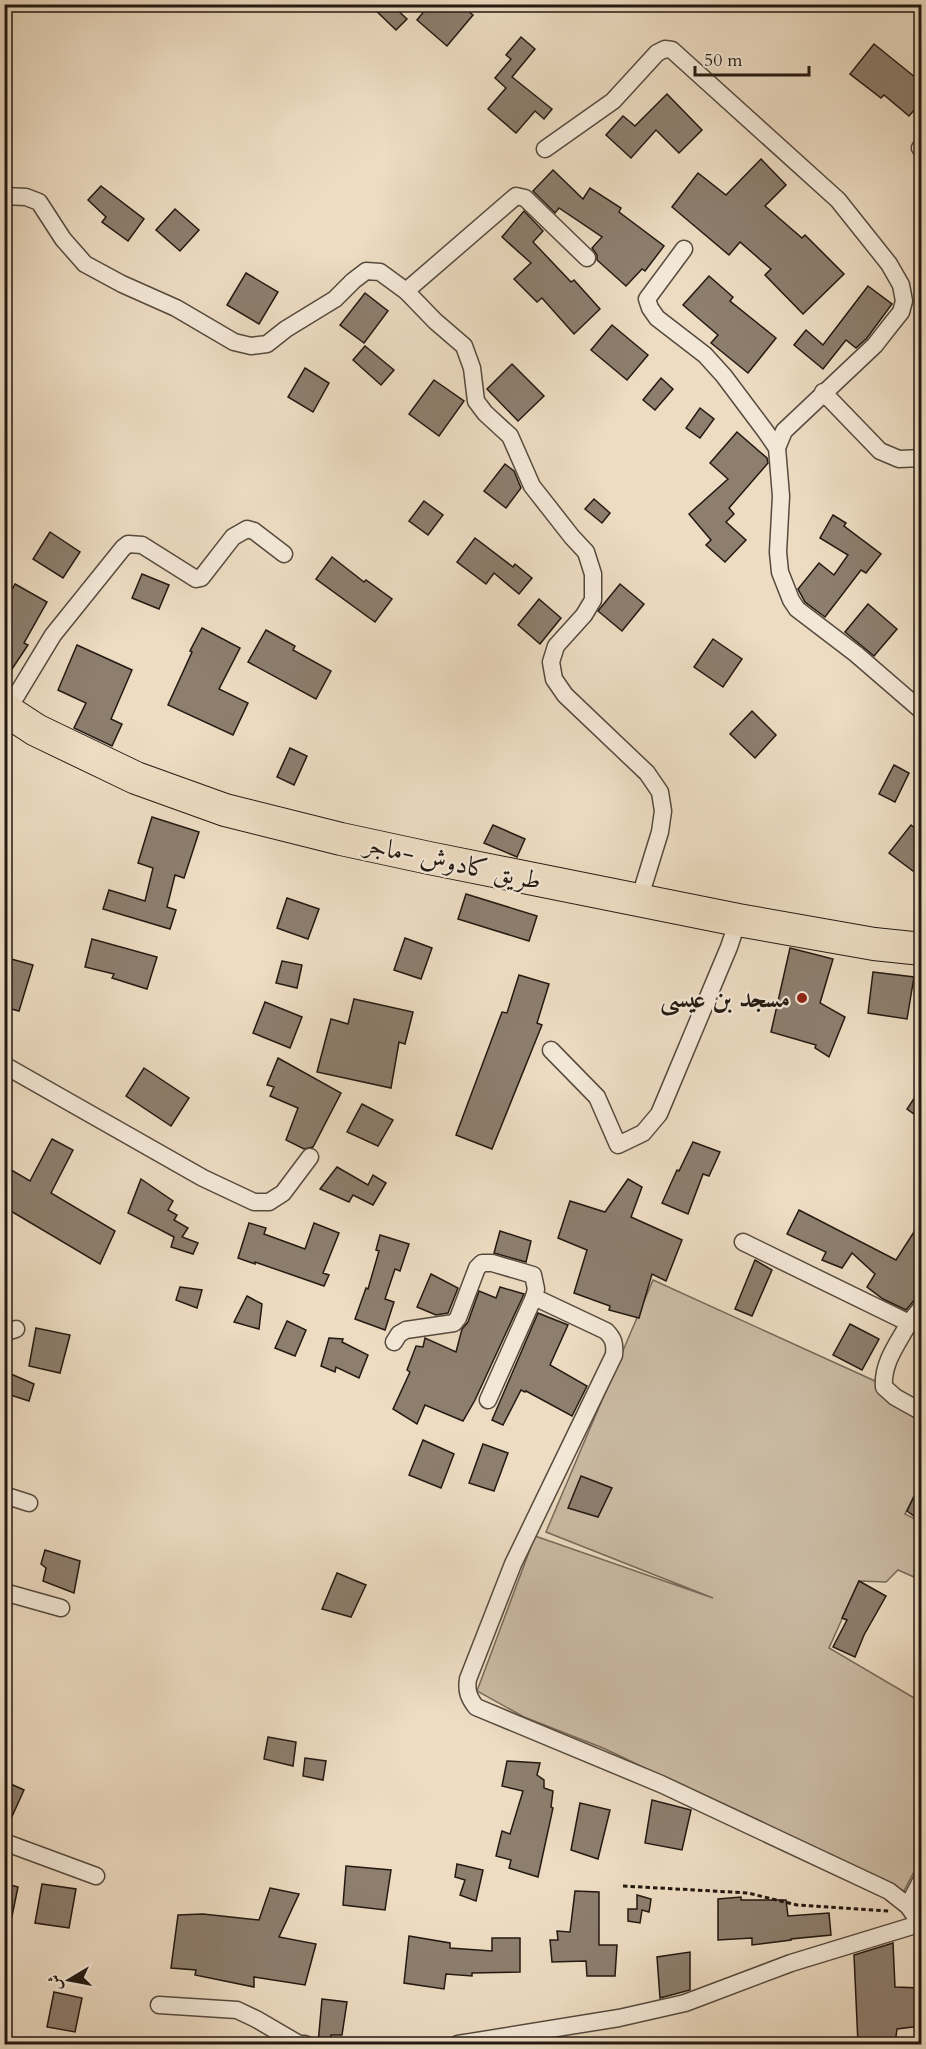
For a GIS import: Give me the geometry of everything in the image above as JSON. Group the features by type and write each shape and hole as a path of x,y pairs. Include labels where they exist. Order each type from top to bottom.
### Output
{"highway":[{"name":"طريق كادوش -ماجر","path":"6,710 36,730 136,778 225,810 429,858 738,920 921,950"}],"street":[{"path":"544,149 613,101 657,53 664,49 677,54 838,200 889,264 901,285 903,301 901,312 875,345 784,431 777,448 781,496 778,552 780,572 797,609 856,654 921,711"},
{"path":"4,195 26,197 39,202 63,239 85,264 122,284 176,308 234,342 251,346 267,344 335,299 366,271 381,272 406,291 435,321 464,346 472,368 476,401 485,413 510,435 532,486 586,552 593,574 593,600 584,615 556,646 551,662 554,680 565,695 647,773 660,792 663,811 660,832 639,900"},
{"path":"406,291 516,196 525,198 587,258"},
{"path":"684,249 647,298 650,308 657,318 705,356 724,376 777,448"},
{"path":"823,392 880,452 899,459 921,458"},
{"path":"6,710 53,635 128,544 141,545 196,579 201,578 233,537 247,529 254,531 284,554"},
{"path":"551,1050 597,1097 618,1145 643,1133 659,1114 729,947 738,920"},
{"path":"4,1065 203,1178 254,1202 269,1202 283,1193 310,1157"},
{"path":"743,1242 909,1323"},
{"path":"394,1342 399,1334 406,1330 454,1323 477,1268 482,1263 492,1263 533,1275 536,1289 534,1297 488,1400"},
{"path":"534,1297 606,1331 613,1338 614,1355 513,1564 468,1679 467,1688 472,1702 484,1712 661,1784 889,1891 902,1909 921,1923"},
{"path":"921,1307 909,1323 886,1365 883,1376 884,1387 895,1397 921,1412"},
{"path":"4,1496 29,1503"},
{"path":"4,1592 61,1608"},
{"path":"4,1842 96,1876"},
{"path":"902,1909 921,1879"},
{"path":"458,2044 619,2018 685,2002 791,1963 921,1923"},
{"path":"159,2005 237,2010 304,2044"}],"path":[{"path":"623,1886 748,1893 797,1905 902,1909"}],"shaded area":[{"path":"653,1280 875,1381 921,1418 921,1482 905,1514 921,1522 921,1580 898,1570 886,1582 859,1581 829,1648 921,1702 921,1858 904,1891 603,1748 524,1717 477,1691 535,1536 713,1598 546,1532"}],"building":[{"path":"369,4 391,4 407,19 396,30"},
{"path":"430,4 460,4 473,15 447,46 417,20"},
{"path":"521,37 535,49 512,77 552,109 544,119 535,111 516,133 488,109 506,88 495,78 511,59 506,55"},
{"path":"874,44 921,82 921,112 916,108 909,116 884,95 881,98 850,74"},
{"path":"667,94 702,130 679,153 656,130 631,158 606,135 623,116 635,126"},
{"path":"761,159 786,185 765,206 802,238 805,235 844,274 803,314 765,275 771,269 740,242 729,255 672,207 698,173 726,195"},
{"path":"553,170 583,199 590,188 621,208 619,212 664,246 645,271 642,269 626,286 597,260 597,255 592,248 602,237 559,208 555,213 533,191"},
{"path":"101,186 144,219 128,241 102,222 106,217 88,200"},
{"path":"175,209 199,230 180,251 156,230"},
{"path":"524,211 543,231 533,242 571,282 574,280 600,309 574,334 542,298 537,302 514,279 531,263 502,237"},
{"path":"246,273 278,292 259,324 227,305"},
{"path":"709,276 733,297 730,301 776,338 748,373 711,343 718,335 683,305"},
{"path":"868,286 892,304 867,338 856,348 846,340 823,369 794,345 806,330 823,345"},
{"path":"365,293 388,311 364,343 340,325"},
{"path":"612,325 648,355 627,380 591,350"},
{"path":"365,346 394,370 381,385 353,360"},
{"path":"512,364 544,396 518,421 487,389"},
{"path":"305,368 329,383 313,412 288,397"},
{"path":"661,378 673,389 655,410 643,400"},
{"path":"434,380 464,401 439,436 409,414"},
{"path":"700,408 714,419 700,438 686,428"},
{"path":"737,432 767,458 768,463 729,508 734,514 726,522 746,540 725,562 706,545 711,540 689,514 728,479 710,463"},
{"path":"505,464 514,471 521,488 506,508 484,491"},
{"path":"594,499 610,513 602,523 585,509"},
{"path":"424,501 443,515 428,535 409,521"},
{"path":"833,515 846,523 844,526 881,554 866,573 861,570 825,617 805,602 798,589 819,563 834,575 848,555 820,538"},
{"path":"50,532 80,552 63,578 33,559"},
{"path":"475,538 513,567 515,564 532,578 519,594 494,573 486,584 457,562"},
{"path":"332,557 364,582 366,580 392,599 375,622 316,579"},
{"path":"142,574 169,585 159,609 132,598"},
{"path":"15,584 47,602 24,643 28,645 4,681 4,604"},
{"path":"620,584 644,604 622,631 598,611"},
{"path":"539,599 561,618 540,644 518,625"},
{"path":"868,604 897,629 874,656 845,632"},
{"path":"202,628 240,648 219,689 248,703 233,735 168,705"},
{"path":"266,630 295,646 293,650 331,671 316,699 248,662"},
{"path":"713,639 742,659 723,687 694,667"},
{"path":"77,645 132,670 111,719 122,724 112,746 74,728 86,703 58,690"},
{"path":"752,711 776,735 755,758 730,734"},
{"path":"290,748 307,756 294,785 277,777"},
{"path":"894,765 909,773 895,802 879,794"},
{"path":"152,817 199,832 184,878 175,875 167,907 176,910 170,929 103,909 109,890 145,901 153,868 138,863"},
{"path":"493,825 525,839 517,857 484,843"},
{"path":"911,825 921,833 921,868 917,874 889,853"},
{"path":"466,894 537,916 529,941 458,919"},
{"path":"287,898 319,909 308,939 277,928"},
{"path":"405,938 432,948 421,979 394,970"},
{"path":"92,939 157,957 147,989 112,978 114,974 85,967"},
{"path":"790,948 833,959 820,1003 845,1017 829,1057 815,1048 816,1045 771,1032"},
{"path":"4,957 33,965 19,1011 4,1007"},
{"path":"282,961 302,965 297,988 276,983"},
{"path":"873,972 914,977 907,1019 868,1013"},
{"path":"519,975 549,984 537,1023 542,1025 492,1149 456,1135 502,1012 507,1013"},
{"path":"354,999 413,1012 405,1044 399,1042 391,1088 317,1072 331,1019 348,1024"},
{"path":"265,1002 302,1017 290,1048 253,1033"},
{"path":"278,1058 341,1093 313,1147 304,1149 286,1140 298,1108 270,1096 274,1087 267,1085"},
{"path":"144,1068 189,1098 171,1126 126,1096"},
{"path":"921,1088 921,1119 907,1109"},
{"path":"362,1104 393,1120 378,1146 347,1132"},
{"path":"52,1139 73,1150 51,1193 115,1231 100,1264 4,1207 4,1175 8,1168 30,1181"},
{"path":"693,1142 720,1152 709,1176 703,1174 688,1214 662,1203"},
{"path":"337,1167 368,1185 373,1175 386,1183 373,1205 353,1195 349,1202 320,1189"},
{"path":"141,1179 173,1201 168,1210 177,1215 174,1220 188,1228 182,1237 198,1243 193,1254 171,1247 174,1237 128,1213"},
{"path":"628,1179 642,1187 631,1217 682,1240 666,1281 652,1274 639,1318 609,1310 610,1306 574,1293 587,1250 558,1238 570,1201 605,1212"},
{"path":"799,1210 896,1260 921,1221 921,1292 906,1310 883,1299 867,1287 875,1274 852,1253 842,1268 822,1260 826,1252 787,1234"},
{"path":"249,1223 266,1228 264,1234 305,1249 314,1223 339,1233 323,1273 329,1275 324,1286 238,1258"},
{"path":"500,1231 531,1241 526,1262 494,1253"},
{"path":"380,1235 409,1244 400,1271 395,1269 385,1299 394,1302 385,1330 355,1319 366,1288 368,1289 379,1251 376,1250"},
{"path":"755,1260 772,1270 752,1316 735,1309"},
{"path":"431,1274 458,1288 448,1313 436,1315 417,1307"},
{"path":"180,1287 202,1290 197,1308 176,1300"},
{"path":"500,1287 524,1294 463,1421 425,1405 417,1424 393,1409 410,1372 407,1370 416,1346 423,1347 425,1338 456,1352 462,1329 468,1322 479,1291 496,1298"},
{"path":"247,1296 262,1304 259,1329 234,1322"},
{"path":"538,1313 568,1325 550,1365 587,1386 572,1416 521,1390 503,1425 492,1420"},
{"path":"287,1321 306,1330 295,1356 275,1348"},
{"path":"850,1324 879,1339 862,1370 833,1355"},
{"path":"36,1328 70,1335 60,1373 29,1366"},
{"path":"329,1338 343,1339 342,1342 368,1355 359,1378 336,1367 335,1372 321,1366"},
{"path":"4,1371 34,1384 29,1401 4,1393"},
{"path":"423,1440 454,1454 441,1488 409,1475"},
{"path":"483,1444 508,1453 494,1491 469,1483"},
{"path":"581,1476 612,1488 598,1517 568,1508"},
{"path":"921,1482 921,1521 907,1511"},
{"path":"45,1550 80,1561 74,1593 43,1581 46,1568 41,1564"},
{"path":"337,1573 366,1585 351,1617 322,1609"},
{"path":"859,1581 886,1596 864,1635 855,1657 833,1647 847,1620 842,1618"},
{"path":"268,1737 296,1742 293,1766 264,1759"},
{"path":"305,1758 326,1761 323,1780 303,1776"},
{"path":"507,1761 540,1763 537,1775 544,1780 544,1788 553,1791 551,1807 553,1808 538,1877 509,1868 511,1860 496,1856 502,1831 510,1834 523,1791 502,1786"},
{"path":"4,1781 24,1790 5,1832 4,1832"},
{"path":"652,1800 691,1810 682,1850 645,1843"},
{"path":"580,1803 610,1810 598,1859 571,1850"},
{"path":"457,1864 483,1870 476,1901 460,1895 465,1880 455,1877"},
{"path":"346,1866 391,1870 385,1910 343,1905"},
{"path":"4,1883 18,1887 10,1926 4,1925"},
{"path":"42,1884 76,1889 69,1928 35,1923"},
{"path":"270,1888 299,1894 279,1937 316,1944 305,1985 254,1977 254,1987 195,1975 196,1970 171,1968 178,1915 203,1914 259,1920"},
{"path":"575,1891 599,1892 599,1945 617,1945 615,1976 587,1976 586,1961 552,1962 550,1940 558,1940 557,1931 570,1932"},
{"path":"637,1895 651,1899 649,1912 642,1910 640,1923 628,1921 628,1909 637,1909"},
{"path":"741,1897 741,1900 786,1900 788,1916 829,1913 831,1935 752,1945 752,1938 718,1940 718,1899"},
{"path":"409,1936 450,1943 450,1948 492,1951 492,1938 520,1938 520,1972 472,1973 472,1976 446,1974 444,1989 404,1983"},
{"path":"893,1943 895,1987 921,1988 921,2026 897,2029 895,2044 858,2044 854,1955"},
{"path":"690,1952 690,1990 660,1998 657,1957"},
{"path":"54,1992 82,1998 75,2032 47,2027"},
{"path":"322,1999 347,2002 342,2035 331,2035 330,2044 318,2044"}],"place":[{"name":"مسجد بن عيسى","path":"802,998"}]}
